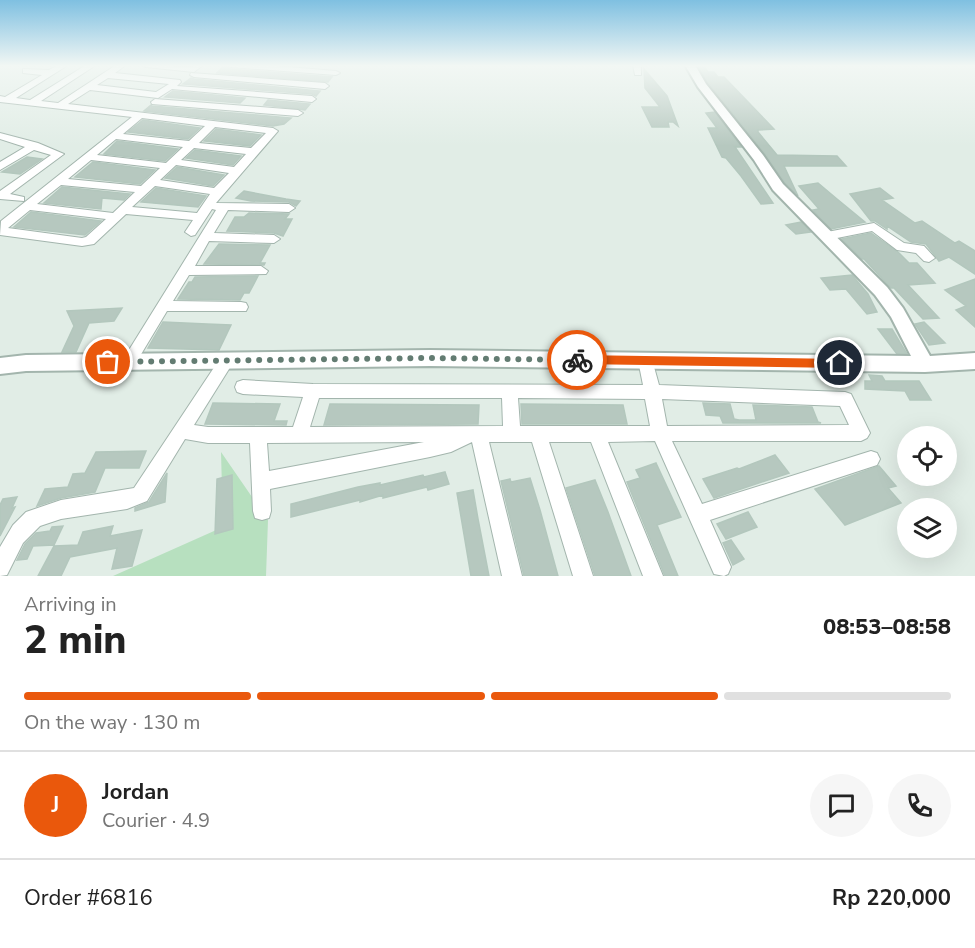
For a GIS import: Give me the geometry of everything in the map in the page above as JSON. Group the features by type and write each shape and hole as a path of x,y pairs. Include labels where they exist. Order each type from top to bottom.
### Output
{"street":[{"path":"33,102 49,92"},
{"path":"61,105 81,92"},
{"path":"131,92 158,95 163,92"},
{"path":"226,92 312,99"},
{"path":"707,92 759,158 778,187 865,273 886,298 897,313 925,364"},
{"path":"138,117 58,181 24,202 0,231 85,243 92,240 192,143 239,108 253,94"},
{"path":"4,99 138,117 273,131 217,192 191,232"},
{"path":"155,102 298,113"},
{"path":"114,136 256,152"},
{"path":"0,196 59,154 2,139"},
{"path":"0,167 34,146"},
{"path":"88,157 237,171"},
{"path":"58,181 217,192"},
{"path":"0,196 24,202 120,214 200,217"},
{"path":"208,206 289,208"},
{"path":"129,362 225,206"},
{"path":"826,236 874,227 901,247 920,249 929,258"},
{"path":"206,237 274,239"},
{"path":"185,270 261,272"},
{"path":"163,306 242,307"},
{"path":"0,366 13,363 430,358 925,364 975,361"},
{"path":"646,360 660,434 721,567"},
{"path":"0,568 22,528 41,514 119,502 140,495 226,361"},
{"path":"180,431 208,435 861,433 845,399 652,392 313,391 243,387"},
{"path":"510,390 512,435"},
{"path":"299,435 313,391"},
{"path":"538,434 583,576"},
{"path":"258,435 262,511"},
{"path":"260,482 430,449 474,435"},
{"path":"474,435 512,576"},
{"path":"597,435 653,576"},
{"path":"697,515 871,459"}],"green space":[{"path":"221,452 268,520 266,576 113,576 223,527"}],"building":[{"path":"172,92 182,92 245,98 240,103 165,97"},
{"path":"285,92 319,92 316,96"},
{"path":"648,92 663,92 678,126 673,122 668,122 669,127 652,127 642,107 660,107"},
{"path":"715,92 738,92 774,129 758,130 758,132 777,155 837,156 846,166 784,166 798,196 785,183"},
{"path":"268,100 310,104 305,110 264,105"},
{"path":"151,105 291,118 284,124 273,126 144,111"},
{"path":"715,112 741,147 735,147 773,203 761,204 741,176 726,158 722,157 708,128 717,128 706,113"},
{"path":"143,120 200,128 188,139 128,132"},
{"path":"216,129 261,135 250,146 204,141"},
{"path":"117,141 178,149 165,161 104,154"},
{"path":"195,150 241,156 233,165 186,158"},
{"path":"27,157 42,159 20,174 2,172"},
{"path":"93,162 155,170 140,184 75,177"},
{"path":"177,167 224,175 213,186 165,178"},
{"path":"818,183 865,222 831,229 813,210 819,209 799,186"},
{"path":"62,187 130,194 124,200 102,198 101,209 44,203"},
{"path":"156,188 206,196 198,207 141,202"},
{"path":"880,188 893,198 882,200 915,223 922,221 955,243 959,241 975,251 975,274 949,257 939,261 926,244 911,242 887,226 887,229 871,221 850,194"},
{"path":"244,191 300,201 296,206 289,202 251,201 236,198"},
{"path":"31,212 101,221 85,235 14,227"},
{"path":"249,213 289,214 285,219 292,219 283,236 274,233 227,231 235,217 244,217"},
{"path":"801,222 811,232 796,234 786,225"},
{"path":"871,233 898,252 909,263 917,263 935,283 908,285 939,318 923,319 842,239"},
{"path":"219,244 270,245 260,263 265,263 264,265 204,264"},
{"path":"852,275 868,294 877,312 867,314 846,289 830,290 821,278"},
{"path":"258,276 249,293 244,293 240,300 178,299 195,277"},
{"path":"975,279 975,327 956,310 966,306 945,290"},
{"path":"122,308 114,321 89,323 76,352 62,352 74,326 67,311"},
{"path":"163,322 231,325 219,350 148,348"},
{"path":"924,322 945,343 929,345 915,324"},
{"path":"878,329 892,329 907,354 897,354"},
{"path":"869,375 882,376 885,381 919,381 931,400 910,400 905,391 865,389 865,381 872,381"},
{"path":"213,403 280,404 274,421 287,421 286,425 205,424"},
{"path":"703,403 730,404 734,419 739,420 756,420 753,405 812,407 818,422 821,423 723,423 720,416 706,415"},
{"path":"330,404 479,405 478,424 324,425"},
{"path":"521,404 623,405 627,424 522,424"},
{"path":"146,451 139,468 105,468 95,492 61,498 37,506 45,489 68,487 73,474 85,473 96,452"},
{"path":"775,455 789,473 714,498 703,479 739,469"},
{"path":"656,463 681,517 657,525 678,576 665,576 627,482 640,478 636,470"},
{"path":"879,466 896,486 888,488 897,498 897,505 845,525 815,489"},
{"path":"445,472 449,484 383,498 383,495 291,517 291,504 358,487"},
{"path":"167,473 165,502 135,511 135,508 149,502"},
{"path":"232,475 233,529 215,534 217,479"},
{"path":"530,478 558,576 524,576 501,481 510,479 511,482"},
{"path":"595,480 631,576 595,576 566,488"},
{"path":"473,490 489,576 471,576 457,493"},
{"path":"17,497 12,508 15,507 0,536 0,505 3,499"},
{"path":"748,512 757,527 726,539 717,524"},
{"path":"63,526 54,545 33,546 27,559 17,560 25,544 36,533"},
{"path":"113,526 110,536 142,530 132,566 112,569 117,548 70,557 61,576 38,576 54,546 78,545 83,532"},
{"path":"731,540 744,559 733,565 723,543"}],"way so far":[{"path":"108,362 430,358 577,360"}],"route":[{"path":"577,360 840,363"}]}
